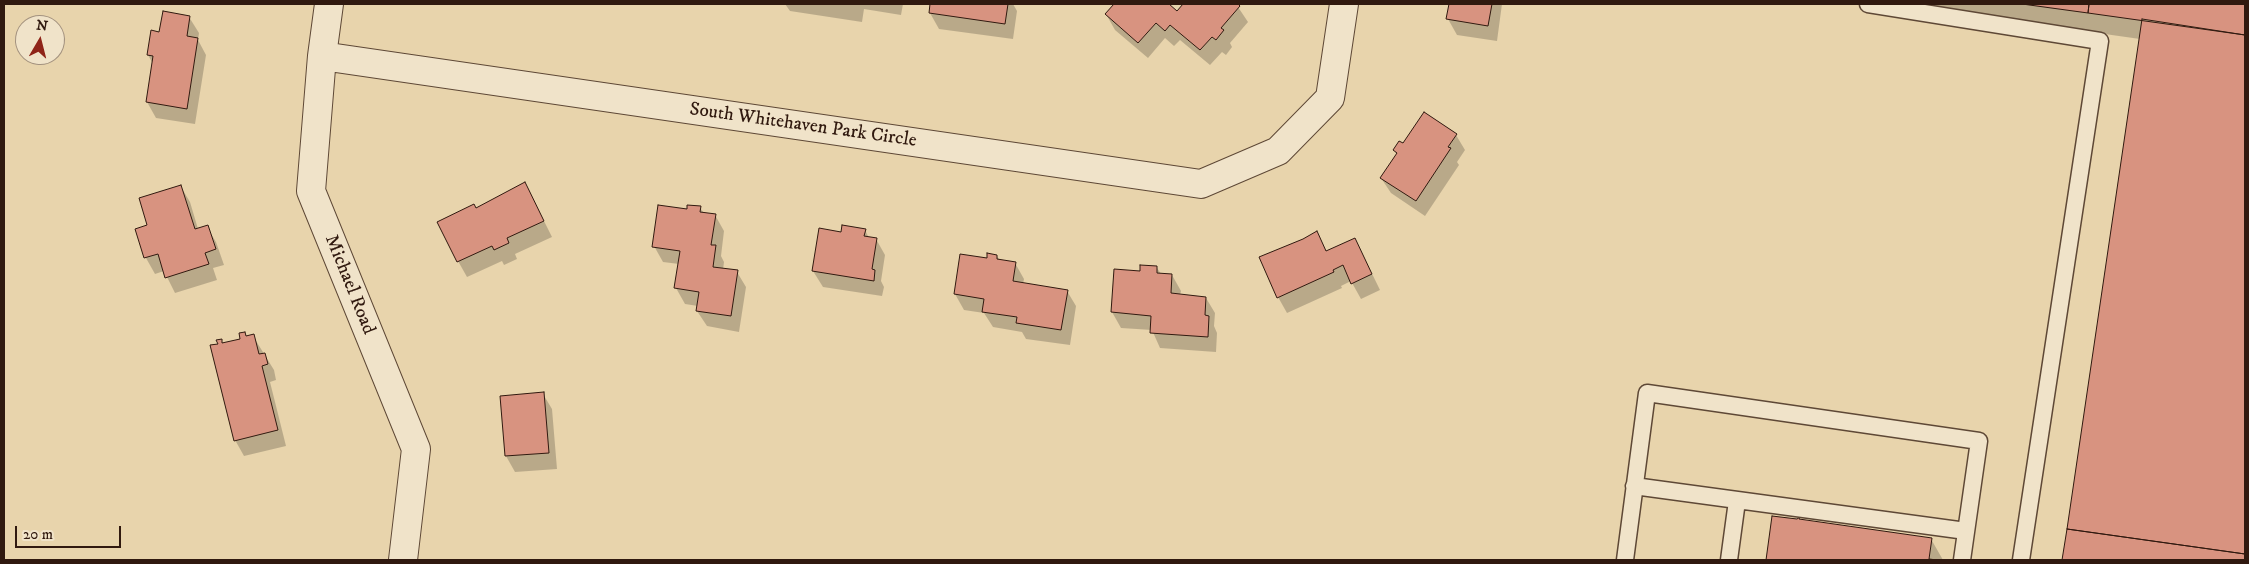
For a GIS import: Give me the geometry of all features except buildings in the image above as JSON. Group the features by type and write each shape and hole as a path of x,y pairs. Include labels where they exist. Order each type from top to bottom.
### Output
{"street":[{"name":"Michael Road","path":"329,4 322,56 311,191 416,449 403,560"},
{"name":"South Whitehaven Park Circle","path":"322,56 1201,184 1278,151 1330,98 1344,4"}],"lane":[{"path":"1868,4 2100,41 2021,560"},
{"path":"1624,560 1647,393 1979,441 1962,560"},
{"path":"1634,486 1965,536"},
{"path":"1729,560 1737,501"}]}
